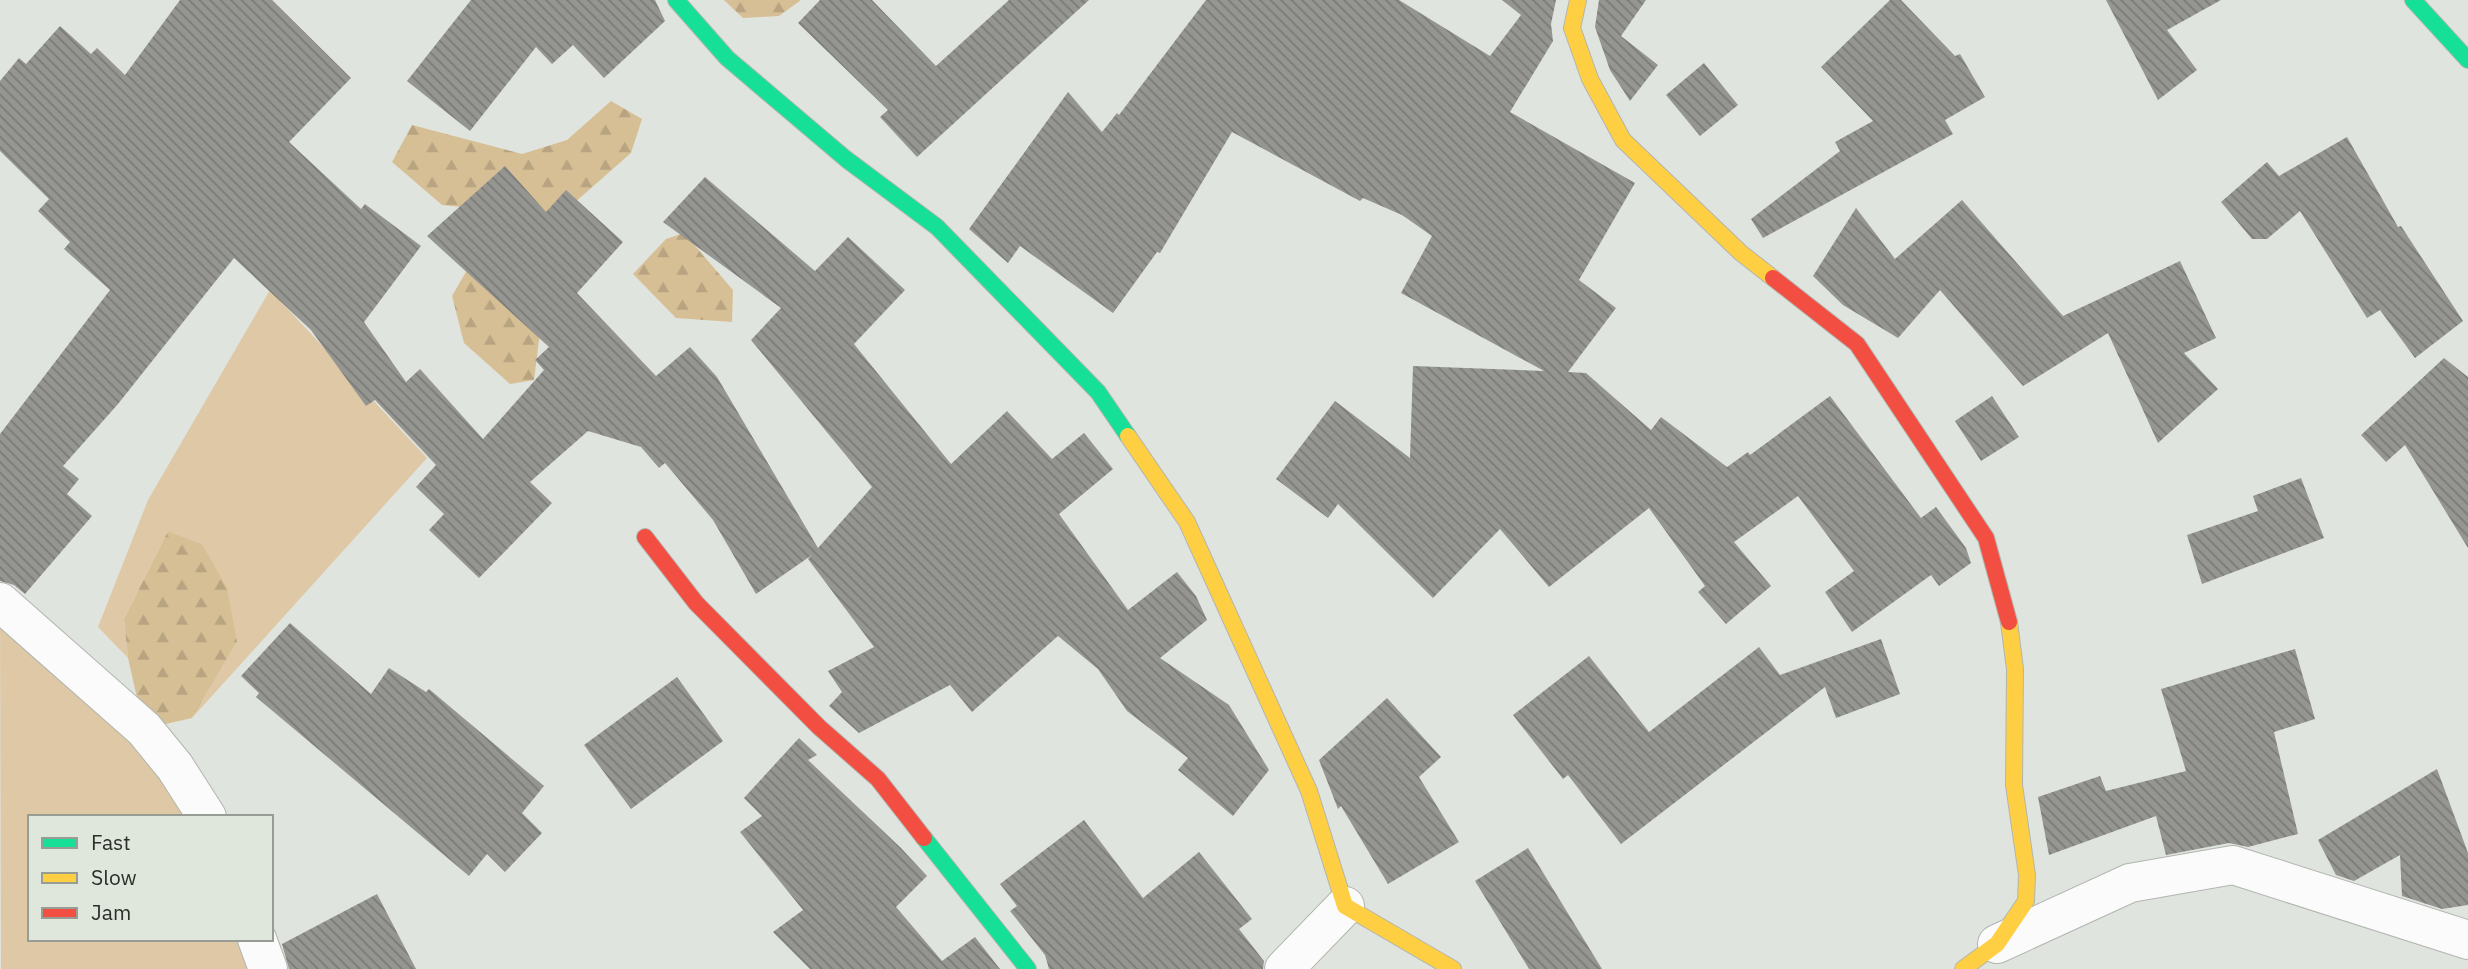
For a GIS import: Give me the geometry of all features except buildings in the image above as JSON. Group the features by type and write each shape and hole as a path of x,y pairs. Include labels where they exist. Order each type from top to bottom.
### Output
{"street":[{"path":"676,0 727,58 846,159 937,227 1098,392 1187,522 1309,791 1345,906 1453,969"},
{"path":"1578,0 1572,28 1590,79 1623,140 1741,253 1857,344 1986,538 2009,619 2015,669 2014,785 2027,875 2026,901 1997,944"},
{"path":"2413,0 2468,60"},
{"path":"645,537 696,603 818,727 877,779 1028,969"},
{"path":"0,601 144,729 175,767 206,815"},
{"path":"1963,969 1997,944 2130,883 2233,864 2468,940"},
{"path":"1284,969 1345,906"},
{"path":"258,941 268,969"}],"shaded area":[{"path":"270,290 427,458 192,718 237,642 202,544 168,531 124,619 128,658 98,627 148,500"},
{"path":"0,600 206,815 28,815 28,941 261,941 271,969 1,969"}],"green space":[{"path":"724,0 801,0 779,16 743,18"},
{"path":"611,101 642,119 631,153 573,204 540,332 534,380 510,384 464,343 452,296 485,239 471,208 442,205 392,162 412,125 522,154 567,140"},
{"path":"684,233 733,290 732,322 676,318 633,274 666,239"},
{"path":"168,531 202,544 227,588 237,642 192,718 144,729 128,658 124,619"}],"traffic: fast":[{"path":"676,0 727,58 846,159 937,227 1098,392 1128,436"},
{"path":"2413,0 2468,60"},
{"path":"924,838 1028,969"}],"traffic: slow":[{"path":"1578,0 1572,28 1590,79 1623,140 1741,253 1773,278"},
{"path":"1128,436 1187,522 1309,791 1345,906 1453,969"},
{"path":"1963,969 1997,944 2026,901 2027,875 2014,785 2015,669 2009,622"}],"traffic: jam":[{"path":"1773,278 1857,344 1986,538 2009,622"},
{"path":"645,537 696,603 819,727 878,779 924,838"}]}
